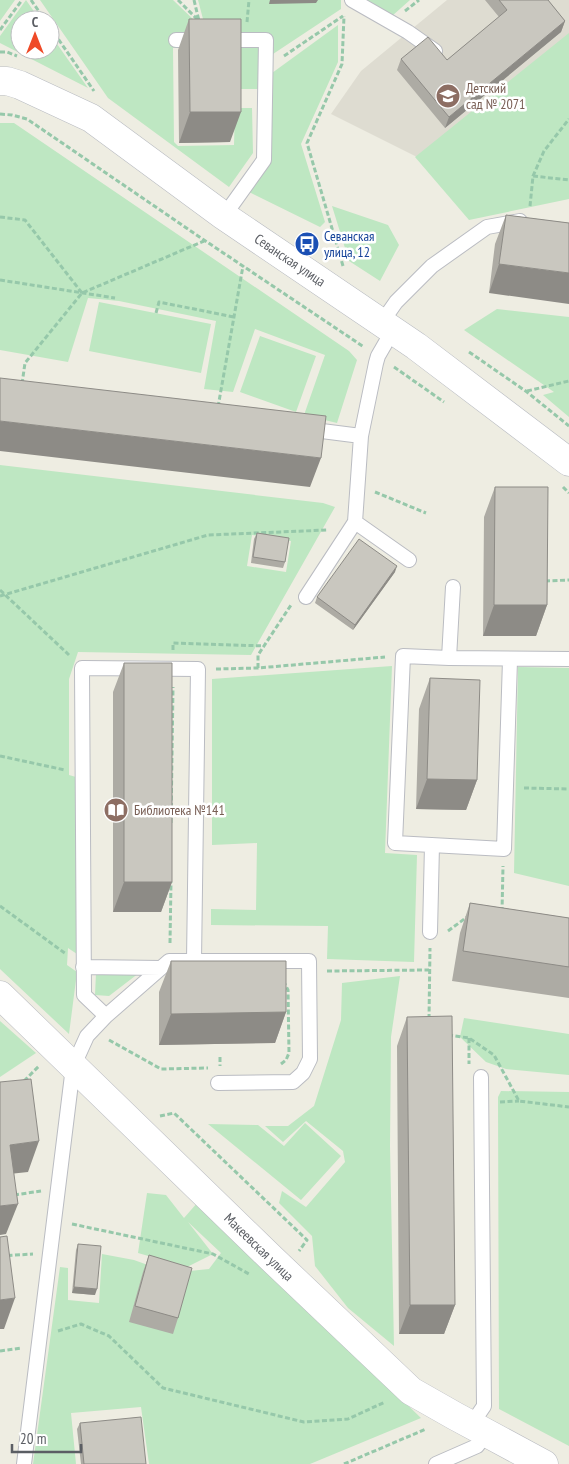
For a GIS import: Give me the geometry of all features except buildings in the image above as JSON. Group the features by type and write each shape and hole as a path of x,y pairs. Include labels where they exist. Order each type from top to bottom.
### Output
{"street":[{"name":"Севанская улица","path":"0,81 20,85 91,118 224,216 416,346 563,472"},
{"name":"Макеевская улица","path":"0,995 411,1391 544,1464"}],"lane":[{"path":"348,4 408,32 435,51"},
{"path":"176,40 266,40 264,160 224,216"},
{"path":"306,597 355,522 361,436 378,356 396,302 432,266 487,227 533,220"},
{"path":"293,428 361,436"},
{"path":"355,522 409,560"},
{"path":"449,658 453,586"},
{"path":"510,660 504,850 395,843 403,656 510,660 569,659"},
{"path":"106,1016 84,995 82,668 198,670 194,961"},
{"path":"430,932 432,845"},
{"path":"83,967 194,961 309,961 310,1059 303,1073 293,1082 218,1083"},
{"path":"24,1464 73,1066 87,1036 106,1016 165,964"},
{"path":"436,1464 477,1446 471,1425 484,1406 481,1077"}],"path":[{"path":"0,30 22,0"},
{"path":"178,0 198,19"},
{"path":"344,267 307,143 342,64 344,15 348,4"},
{"path":"266,68 344,15"},
{"path":"60,41 95,92"},
{"path":"0,114 27,119 449,405"},
{"path":"533,220 533,176 544,151 569,119"},
{"path":"533,176 569,180"},
{"path":"0,217 26,220 82,293"},
{"path":"21,392 25,363 82,293 204,240"},
{"path":"218,408 243,266"},
{"path":"0,280 115,298"},
{"path":"156,313 159,302 234,317"},
{"path":"569,381 527,392 569,426"},
{"path":"563,472 569,493"},
{"path":"358,485 426,513"},
{"path":"0,596 208,535 331,530"},
{"path":"536,582 569,580"},
{"path":"0,590 82,668"},
{"path":"171,827 173,644 265,646"},
{"path":"198,670 258,668 403,656"},
{"path":"0,756 82,774"},
{"path":"506,787 569,788"},
{"path":"502,918 504,850"},
{"path":"165,964 171,875"},
{"path":"0,906 83,967"},
{"path":"429,1016 430,932 445,933 472,914"},
{"path":"461,921 471,923"},
{"path":"309,971 429,970"},
{"path":"278,980 284,983 288,990 289,1053 286,1060 278,1066"},
{"path":"103,1036 161,1069 210,1068"},
{"path":"16,1084 25,1080 46,1059"},
{"path":"220,1068 229,1067"},
{"path":"10,1195 46,1191 58,1193"},
{"path":"54,1220 213,1254 252,1276 271,1258"},
{"path":"0,1256 39,1253"},
{"path":"40,1336 81,1324 109,1336 163,1388 304,1422 348,1418 411,1391"},
{"path":"344,1464 471,1425"}],"shaded area":[{"name":"Детский сад № 2071","path":"447,0 569,0 569,77 463,180 331,114 361,71"}],"green space":[{"path":"0,0 15,0 0,21"},
{"path":"26,0 33,10 19,10"},
{"path":"40,0 173,0 196,22 260,45 259,89 233,89 234,48 173,48 174,142 178,146 234,145 235,108 252,108 253,153 229,187 108,98 60,29 60,10 47,10"},
{"path":"198,0 341,0 341,9 273,54 273,36 215,36 203,19"},
{"path":"366,0 410,0 392,16"},
{"path":"10,22 10,48 0,43 0,36"},
{"path":"338,25 338,62 301,144 325,222 320,227 249,192 270,162 272,73"},
{"path":"569,33 569,199 469,220 415,157"},
{"path":"60,48 88,88 33,60 60,60"},
{"path":"0,123 14,123 349,351 357,360 337,423 304,415 325,355 255,329 233,392 204,389 216,321 119,301 88,298 68,362 0,350"},
{"path":"332,206 388,225 399,245 380,281 349,261"},
{"path":"99,302 211,324 201,373 89,351"},
{"path":"497,309 569,317 569,417 543,395 554,392 464,330"},
{"path":"260,336 316,356 296,412 240,392"},
{"path":"0,465 323,503 335,507 251,655 78,652 69,679 69,775 76,777 77,954 68,948 67,965 77,972 69,1034 0,969","holes":["252,535 291,541 286,572 247,566"]},
{"path":"392,666 385,853 417,855 414,962 327,959 328,926 211,925 211,909 256,910 257,843 212,845 212,679"},
{"path":"518,667 569,668 569,886 514,873"},
{"path":"96,973 139,973 109,996 95,995"},
{"path":"400,976 391,1037 390,1146 394,1346 348,1308 315,1266 312,1236 279,1203 282,1191 306,1207 345,1162 343,1151 306,1121 283,1142 265,1126 288,1126 314,1106 341,1020 342,983"},
{"path":"464,1018 569,1034 569,1075 506,1069 486,1062 460,1037"},
{"path":"0,1021 36,1053 0,1077"},
{"path":"501,1091 569,1092 569,1446 499,1409 498,1097"},
{"path":"305,1123 341,1156 301,1200 208,1124 258,1125 284,1146"},
{"path":"147,1193 166,1195 184,1218 198,1202 421,1418 310,1464 149,1464 141,1407 71,1413 76,1464 33,1464 60,1267 68,1268 68,1300 99,1303 102,1254 134,1260 170,1273 209,1269 221,1253 188,1222 213,1254 187,1267 138,1253"}],"place":[{"name":"Детский сад № 2071","path":"448,96"},
{"name":"Севанская улица, 12","path":"307,244"},
{"name":"Библиотека №141","path":"116,810"}]}
